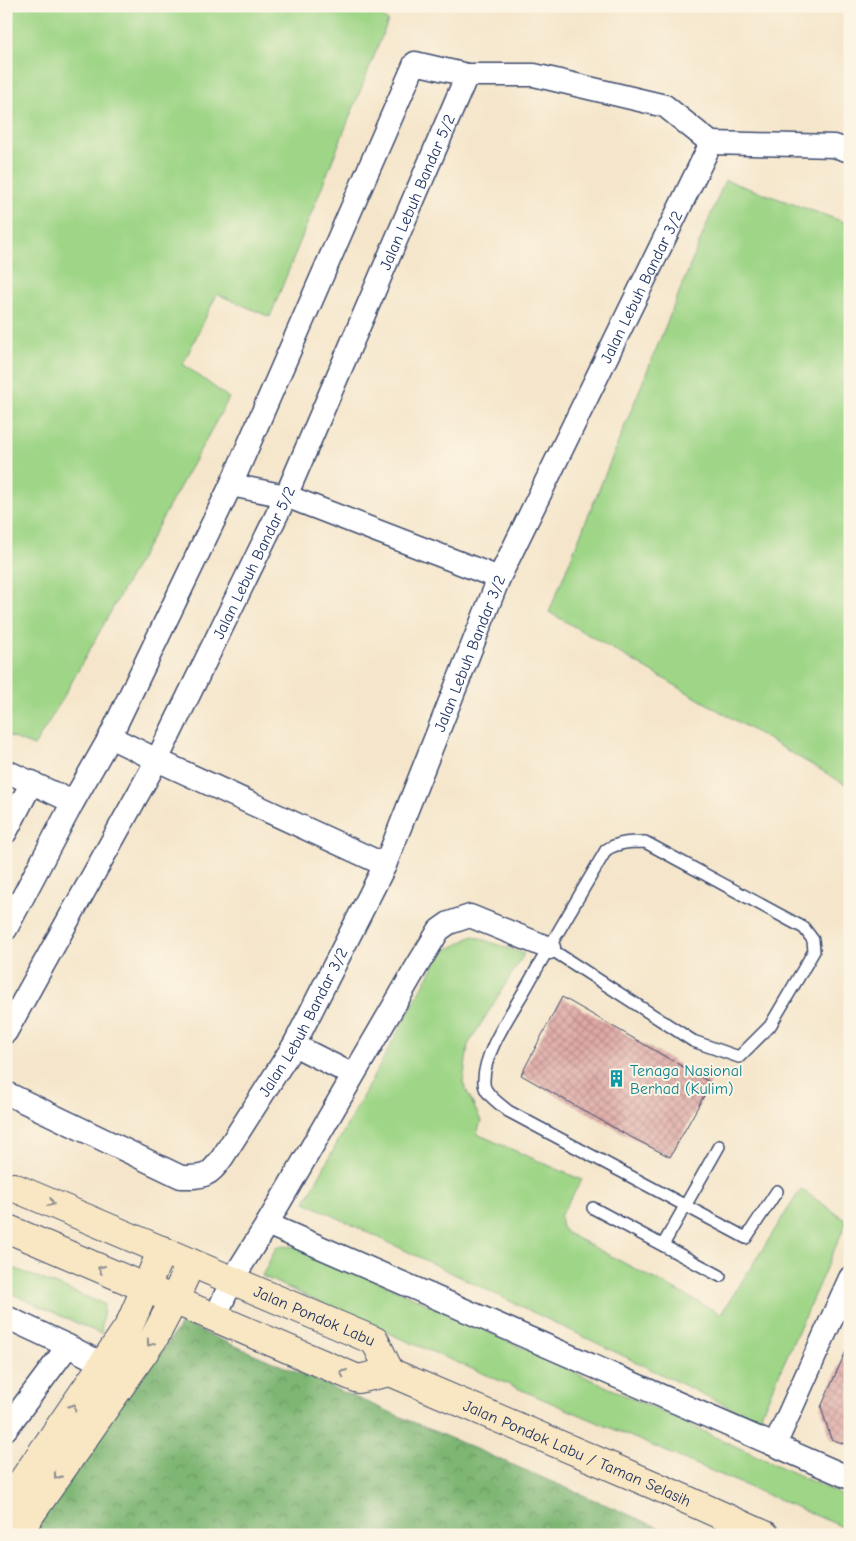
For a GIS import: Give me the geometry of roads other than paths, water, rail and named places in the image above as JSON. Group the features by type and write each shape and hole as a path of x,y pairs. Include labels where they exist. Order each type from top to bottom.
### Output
{"main road":[{"name":"Jalan Pondok Labu","path":"6,1189 13,1186 375,1341 390,1372 358,1379 6,1228"},
{"path":"6,1505 129,1326 162,1250"},
{"path":"16,1535 154,1338 191,1262"},
{"name":"Jalan Pondok Labu / Taman Selasih","path":"390,1372 765,1535"}],"street":[{"path":"6,929 73,802 110,737 231,485 416,63 467,75 534,75 665,106 711,143 834,146 850,150"},
{"name":"Jalan Lebuh Bandar 5/2","path":"6,1032 157,760 286,496 467,75"},
{"name":"Jalan Lebuh Bandar 3/2","path":"6,1093 181,1177 198,1177 212,1172 294,1045 385,865 499,578 711,143"},
{"path":"231,485 286,496 499,578"},
{"path":"110,737 385,865"},
{"path":"6,771 73,802"},
{"path":"8,824 32,782"},
{"path":"215,1318 232,1280 267,1224 439,930 449,923 470,916 549,948"},
{"path":"294,1045 353,1075"},
{"path":"267,1224 850,1478"},
{"path":"775,1445 850,1278"},
{"path":"6,1316 103,1364"},
{"path":"6,1429 68,1346"}],"lane":[{"path":"549,948 693,1042 739,1057 770,1026 814,951 813,940 804,928 645,842 627,842 614,845 606,850 549,948 493,1046 484,1069 483,1085 492,1097 508,1110 746,1238 778,1191"},
{"path":"663,1246 719,1146"},
{"path":"593,1208 720,1276"}],"place":[{"name":"Tenaga Nasional Berhad (Kulim)","path":"616,1079"}]}
